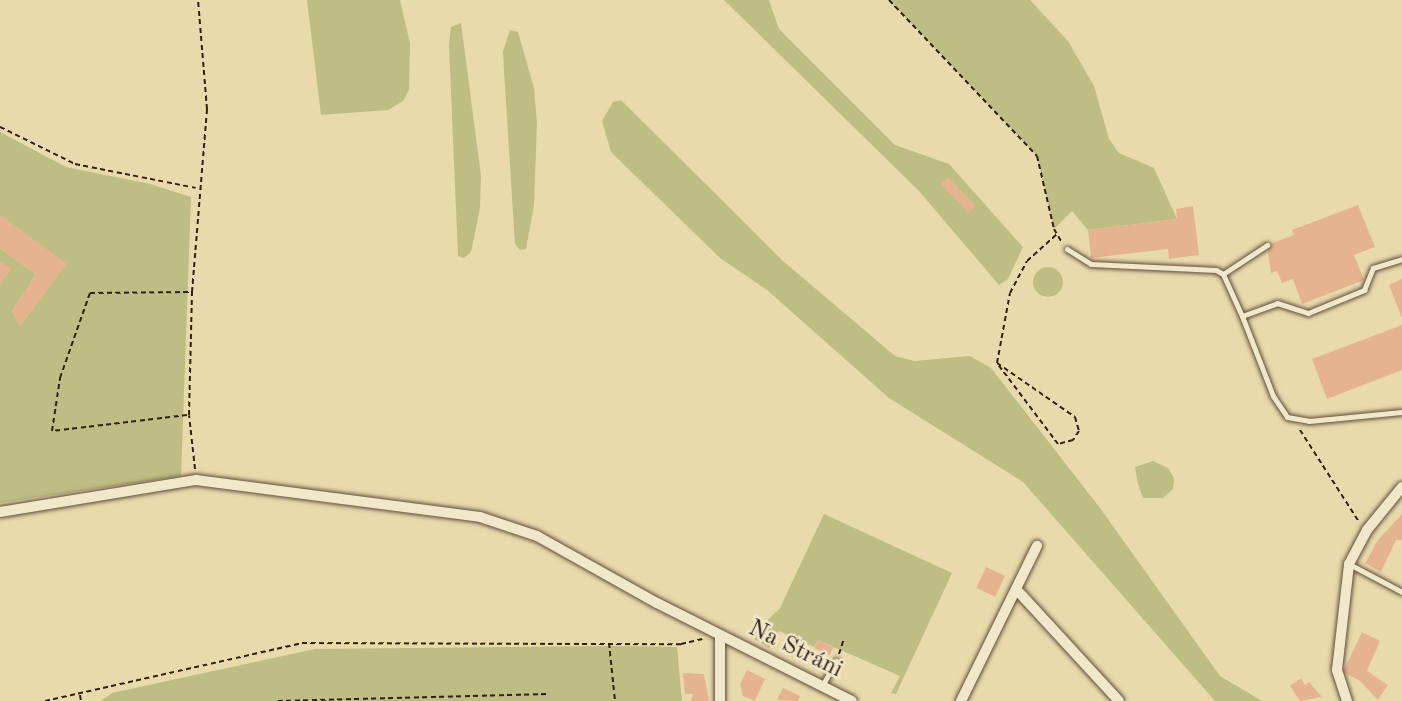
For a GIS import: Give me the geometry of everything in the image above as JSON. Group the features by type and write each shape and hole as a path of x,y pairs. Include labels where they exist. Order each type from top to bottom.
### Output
{"street":[{"name":"Na Stráni","path":"0,512 196,480 480,517 537,536 717,635 852,701"},
{"path":"1347,701 1337,670 1349,564 1367,530 1402,487"},
{"path":"961,701 1037,546"},
{"path":"1016,589 1119,701"},
{"path":"717,635 720,701"}],"lane":[{"path":"1223,274 1267,245"},
{"path":"1067,249 1091,264 1216,270 1223,274 1273,396 1292,419 1402,412"},
{"path":"1242,316 1277,303 1308,313 1364,290 1373,268 1402,259"},
{"path":"1349,564 1402,592"},
{"path":"822,687 836,661"}],"path":[{"path":"196,480 189,415 192,292 197,188 207,109 198,0"},
{"path":"889,0 1037,156 1057,234 1067,249"},
{"path":"0,127 75,164 197,188"},
{"path":"997,363 1076,417 1079,431 1073,440 1058,444 997,363 1010,293 1027,261 1057,234"},
{"path":"189,415 52,430 60,378 90,293 192,292"},
{"path":"1292,419 1367,530"},
{"path":"46,701 311,642 681,644 717,635"},
{"path":"836,661 844,639"},
{"path":"609,642 615,701"},
{"path":"80,694 81,701"},
{"path":"278,701 549,694"}],"green space":[{"path":"307,0 400,0 410,43 409,90 403,101 388,110 321,115"},
{"path":"724,0 769,0 779,29 895,145 949,164 1023,247 1008,279 999,285 919,191"},
{"path":"889,0 1030,0 1068,41 1094,86 1109,139 1119,153 1154,168 1177,219 1088,230 1072,211 1054,229 1037,156"},
{"path":"461,23 481,176 480,208 471,252 464,258 458,256 449,45 451,27"},
{"path":"510,30 518,32 534,88 537,123 534,205 526,249 520,250 515,244 503,51"},
{"path":"621,100 783,261 895,356 914,361 970,356 991,368 1100,508 1220,676 1262,701 1215,701 1023,482 889,398 767,290 720,258 611,152 602,121 613,102"},
{"path":"0,132 66,167 150,184 191,197 181,476 0,503 0,248 36,274 12,311 20,326 66,264 0,215"},
{"path":"1048,267 1059,271 1063,282 1059,293 1048,297 1037,293 1033,282 1037,271"},
{"path":"1153,461 1168,468 1174,478 1173,489 1163,498 1143,498 1135,467"},
{"path":"824,514 952,573 896,694 891,693 900,676 818,640 814,647 779,631 769,648 751,637 780,608"},
{"path":"677,647 682,701 101,701 112,693 315,649"}],"building":[{"path":"948,177 976,206 969,213 941,184"},
{"path":"1358,205 1375,247 1354,255 1364,280 1302,304 1293,279 1282,283 1277,271 1271,273 1267,245 1294,235 1292,230"},
{"path":"1193,206 1199,255 1169,259 1168,249 1091,258 1088,230 1177,219 1176,209"},
{"path":"0,215 67,264 20,326 12,311 36,274 0,248"},
{"path":"0,261 12,269 0,283"},
{"path":"1402,279 1402,318 1389,285"},
{"path":"1402,325 1402,370 1327,399 1312,359"},
{"path":"1402,514 1402,540 1396,540 1381,572 1365,563 1378,540"},
{"path":"986,567 1005,576 995,597 976,588"},
{"path":"1362,632 1380,641 1367,671 1388,685 1378,700 1360,681 1343,672"},
{"path":"818,640 833,647 830,655 814,648"},
{"path":"747,670 765,679 755,701 743,696 740,684"},
{"path":"683,673 704,674 709,701 691,701 693,694 685,694"},
{"path":"1301,678 1305,685 1309,682 1322,697 1300,701 1290,686"},
{"path":"783,688 800,696 798,701 777,700"}]}
